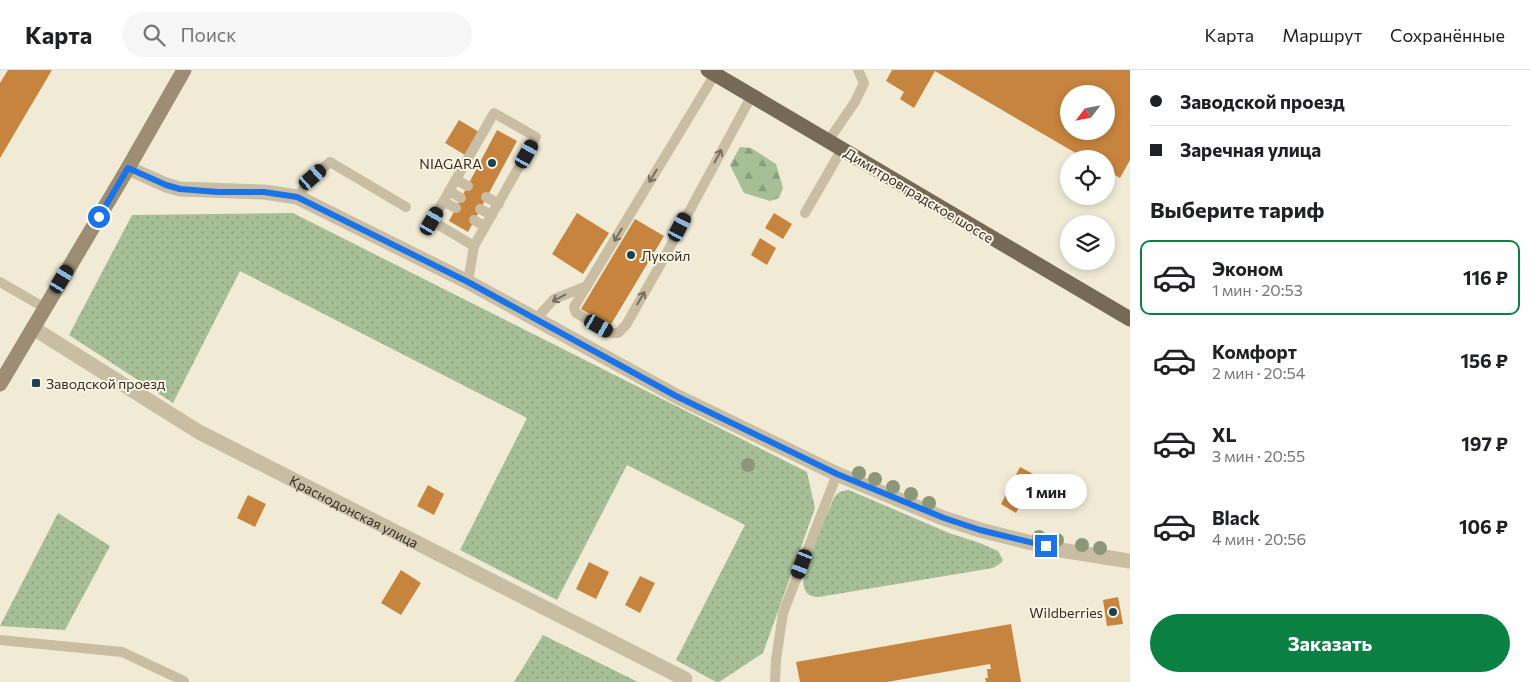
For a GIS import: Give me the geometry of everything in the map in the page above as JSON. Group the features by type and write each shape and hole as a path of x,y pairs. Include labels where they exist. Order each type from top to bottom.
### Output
{"main road":[{"path":"0,384 184,70"},
{"name":"Димитровградское шоссе","path":"712,72 1126,313"}],"street":[{"path":"128,168 166,185 180,189 218,192 264,192 297,197 468,282 676,396 837,474 944,518 980,530 1060,550 1130,561"},
{"name":"Краснодонская улица","path":"33,328 198,432 685,679"}],"lane":[{"path":"828,141 855,102 864,83 858,70"},
{"path":"712,72 574,308 576,312 611,333 618,333 626,325 752,96"},
{"path":"468,282 474,246 536,137 494,112 432,221 474,246"},
{"path":"805,213 842,149"},
{"path":"297,197 313,177 330,162 406,207"},
{"path":"456,180 468,186"},
{"path":"449,192 461,198"},
{"path":"486,197 499,204"},
{"path":"444,202 456,208"},
{"path":"480,209 492,215"},
{"path":"474,220 485,227"},
{"path":"0,282 45,308"},
{"path":"536,319 554,299 587,286"},
{"path":"775,682 776,660 783,614 837,474"},
{"path":"0,640 122,652 184,680"}],"green space":[{"path":"740,147 751,148 776,164 783,188 779,198 770,201 744,193 730,165"},
{"path":"293,213 807,472 815,508 763,653 719,682 676,660 745,525 627,465 557,600 460,550 527,418 240,271 173,403 69,335 132,215"},
{"path":"849,490 949,533 998,551 1003,560 993,568 814,597 806,592 804,587 809,557 834,498 842,491"},
{"path":"58,513 110,546 65,630 0,626"},
{"path":"543,635 638,682 514,682"}],"building":[{"path":"8,70 52,70 0,158 0,83"},
{"path":"892,70 1130,70 1130,160 1120,178 1115,175 1115,150 1071,150 935,71 914,108 900,99 904,92 886,81"},
{"path":"459,120 479,132 465,155 445,143"},
{"name":"NIAGARA","path":"497,130 517,141 468,232 449,221"},
{"path":"577,213 609,233 583,274 552,254"},
{"path":"774,213 792,224 783,239 765,228"},
{"path":"635,219 664,236 610,326 581,309"},
{"path":"760,238 776,248 767,265 751,255"},
{"path":"1020,467 1035,475 1016,513 1001,504"},
{"path":"428,485 444,494 434,515 417,506"},
{"path":"248,495 266,504 255,527 237,518"},
{"path":"589,562 609,572 596,599 576,589"},
{"path":"401,570 421,583 401,615 381,603"},
{"path":"640,576 655,583 640,613 625,605"},
{"name":"Wildberries","path":"1118,597 1123,624 1107,626 1103,600"},
{"path":"1011,624 1021,682 986,682 985,678 988,678 987,669 991,669 990,664 887,682 800,682 796,662"}],"place":[{"name":"NIAGARA","path":"492,163"},
{"name":"Лукойл","path":"631,255"},
{"name":"Заводской проезд","path":"36,383"},
{"name":"Wildberries","path":"1113,612"}],"route":[{"path":"99,217 128,168 166,185 180,189 218,192 264,192 297,197 468,282 676,396 837,474 944,518 980,530 1046,546"}]}
